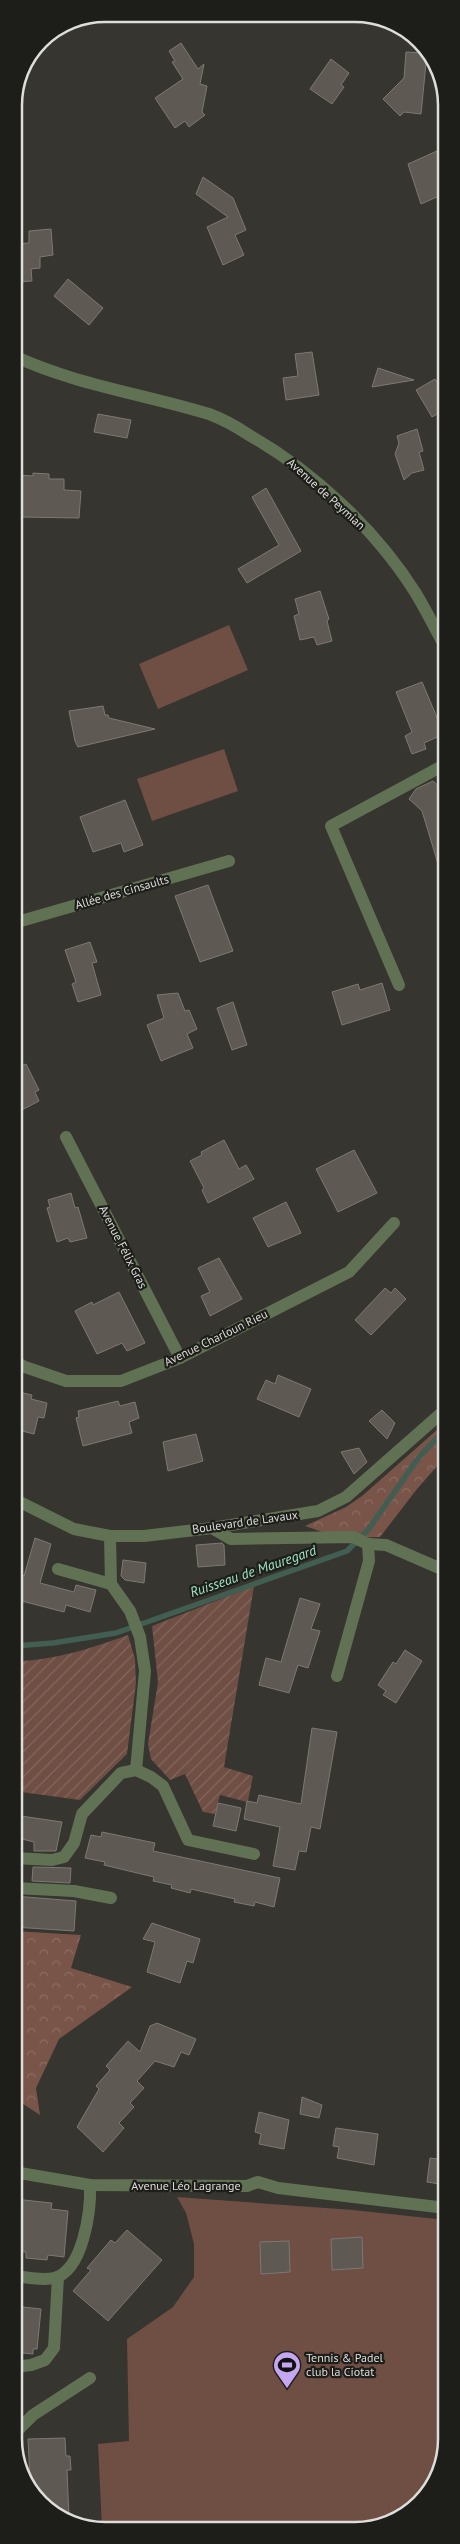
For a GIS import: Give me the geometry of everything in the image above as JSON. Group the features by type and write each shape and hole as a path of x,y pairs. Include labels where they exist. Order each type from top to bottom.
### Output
{"street":[{"name":"Avenue de Peymian","path":"23,360 74,380 211,415 268,446 296,464 364,527 415,592 438,634"},
{"path":"399,985 331,826 438,768"},
{"name":"Allée des Cinsaults","path":"23,921 229,862"},
{"name":"Avenue Félix Gras","path":"66,1136 180,1358"},
{"name":"Avenue Charloun Rieu","path":"22,1364 66,1381 121,1381 180,1358 349,1272 394,1223"},
{"name":"Boulevard de Lavaux","path":"22,1503 74,1529 110,1536 144,1536 212,1528 318,1511 346,1497 438,1416"},
{"path":"212,1528 231,1538 361,1540 386,1545 438,1568"},
{"path":"110,1536 111,1584 130,1611 140,1637 145,1671 136,1770"},
{"path":"337,1676 369,1561 361,1540"},
{"path":"58,1569 111,1584"},
{"path":"22,1858 52,1860 64,1857 74,1843 82,1814 121,1774 136,1770 151,1777 163,1786 188,1840 254,1854"},
{"path":"22,1888 74,1891 111,1898"},
{"name":"Avenue Léo Lagrange","path":"22,2173 90,2185 246,2186 258,2182 278,2188 438,2207"},
{"path":"22,2277 51,2279 58,2277 72,2266 82,2243 90,2201 90,2185"},
{"path":"22,2367 31,2366 45,2360 54,2348 58,2277"},
{"path":"22,2426 33,2415 90,2378"}],"green space":[{"path":"438,1429 438,1465 380,1537 340,1538 305,1526 346,1507 362,1496"},
{"path":"22,1931 81,1935 71,1968 132,1987 59,2039 36,2088 40,2115 22,2103"}],"shaded area":[{"path":"229,625 248,670 158,709 139,664"},
{"path":"224,749 238,791 152,821 137,779"},
{"path":"254,1586 224,1767 253,1776 248,1801 220,1795 215,1814 203,1812 185,1774 170,1780 151,1759 148,1744 158,1682 152,1626"},
{"path":"128,1635 135,1659 136,1683 127,1754 80,1800 22,1792 22,1660 43,1659 86,1649"},
{"name":"Tennis & Padel club la Ciotat","path":"177,2197 353,2210 438,2219 437,2449 433,2465 426,2480 417,2493 405,2504 391,2513 376,2519 354,2522 102,2521 98,2444 129,2441 127,2339 173,2307 194,2277 194,2244 186,2213"}],"building":[{"path":"181,43 198,69 204,64 200,84 207,86 202,112 205,115 189,127 185,121 175,128 155,98 183,79 172,62 175,61 169,51"},
{"path":"406,52 418,53 426,64 421,114 404,112 400,116 383,99 404,78"},
{"path":"331,59 349,73 341,85 344,87 332,104 310,89"},
{"path":"437,151 438,197 421,204 408,164"},
{"path":"203,177 233,198 246,230 235,235 244,255 223,265 207,227 228,217 196,194"},
{"path":"51,229 53,255 40,257 40,268 31,269 32,281 23,282 23,244 29,243 29,231"},
{"path":"68,279 103,308 89,325 54,296"},
{"path":"312,352 319,395 286,400 283,378 298,376 295,354"},
{"path":"378,368 414,380 372,387"},
{"path":"435,379 438,383 438,414 432,417 416,390"},
{"path":"98,414 131,420 127,438 94,432"},
{"path":"417,429 423,451 419,452 424,470 412,473 404,480 395,454 399,443 397,436"},
{"path":"33,473 49,474 49,479 64,479 64,490 81,491 79,518 23,517 23,475 33,476"},
{"path":"266,488 301,551 247,583 238,569 279,545 252,497"},
{"path":"320,591 329,619 327,621 332,641 317,645 314,637 300,640 294,616 299,614 295,599"},
{"path":"422,682 438,720 438,737 424,743 426,749 412,754 405,736 412,732 396,692"},
{"path":"103,706 105,715 108,715 109,718 155,729 78,747 69,711"},
{"path":"433,781 438,786 438,864 422,811 409,799 416,789"},
{"path":"125,800 143,845 124,852 121,843 93,852 80,817"},
{"path":"208,885 233,951 200,962 175,896"},
{"path":"90,942 97,962 92,963 101,995 78,1002 72,984 76,982 65,950"},
{"path":"382,983 390,1010 342,1025 332,992 358,984 360,990"},
{"path":"178,993 185,1011 189,1010 197,1029 187,1034 193,1048 161,1061 147,1025 164,1018 157,995"},
{"path":"233,1002 247,1045 232,1050 217,1008"},
{"path":"26,1064 39,1090 35,1092 39,1101 23,1110 23,1066"},
{"path":"224,1140 239,1169 246,1165 254,1179 208,1203 202,1190 204,1188 190,1161 202,1155 201,1152"},
{"path":"354,1150 377,1193 338,1212 316,1169"},
{"path":"71,1193 75,1208 78,1207 87,1238 70,1242 68,1238 57,1242 47,1208 50,1207 48,1200"},
{"path":"286,1202 301,1233 268,1247 253,1218"},
{"path":"219,1258 242,1299 210,1316 201,1296 210,1292 198,1268"},
{"path":"385,1288 391,1293 395,1288 406,1299 371,1335 355,1320"},
{"path":"119,1292 145,1343 127,1351 122,1343 97,1354 75,1311 92,1302 93,1305"},
{"path":"278,1375 311,1389 299,1417 257,1399 266,1380 275,1384"},
{"path":"22,1393 32,1395 31,1399 47,1403 44,1418 38,1417 34,1434 22,1431"},
{"path":"118,1401 120,1406 135,1402 139,1418 129,1422 132,1433 83,1446 76,1418 79,1417 78,1411"},
{"path":"382,1410 395,1423 387,1439 369,1421"},
{"path":"196,1434 203,1461 168,1471 163,1442"},
{"path":"359,1448 367,1462 354,1474 341,1452"},
{"path":"35,1538 51,1544 40,1583 74,1592 76,1585 96,1590 90,1612 66,1605 64,1612 22,1601 22,1576 24,1576"},
{"path":"222,1543 224,1545 225,1565 198,1567 196,1545"},
{"path":"123,1560 146,1563 144,1583 125,1580 121,1576"},
{"path":"300,1598 320,1604 311,1629 320,1631 308,1668 298,1665 289,1693 259,1685 266,1658 281,1662"},
{"path":"405,1650 422,1661 396,1703 383,1695 386,1691 378,1685 393,1662 396,1664"},
{"path":"312,1728 337,1732 320,1829 311,1827 306,1852 299,1851 295,1870 273,1866 280,1827 244,1819 247,1801 257,1803 259,1795 301,1804"},
{"path":"218,1803 241,1808 236,1831 213,1826"},
{"path":"22,1816 62,1822 56,1851 34,1851 34,1842 22,1839"},
{"path":"102,1832 155,1843 153,1851 280,1878 274,1907 255,1902 254,1906 234,1902 235,1899 191,1889 190,1893 171,1888 172,1885 153,1881 154,1877 104,1865 105,1862 85,1858 91,1835 101,1837"},
{"path":"33,1867 71,1868 70,1883 32,1881"},
{"path":"22,1897 76,1901 74,1931 22,1928"},
{"path":"152,1923 200,1939 193,1963 187,1961 180,1983 147,1972 155,1942 143,1939"},
{"path":"157,2023 196,2039 189,2055 181,2052 174,2067 155,2061 137,2081 144,2088 130,2103 134,2107 119,2123 124,2128 103,2152 77,2127 99,2089 96,2086 110,2070 106,2066 128,2041 140,2052 150,2026"},
{"path":"302,2097 322,2105 319,2118 300,2114"},
{"path":"259,2112 289,2120 284,2149 259,2144 261,2134 255,2132"},
{"path":"336,2128 378,2134 374,2165 337,2158 339,2147 333,2146"},
{"path":"430,2158 438,2159 438,2184 427,2182"},
{"path":"22,2200 52,2203 51,2209 68,2211 64,2257 48,2255 47,2260 26,2258 26,2252 22,2252"},
{"path":"127,2230 162,2260 108,2321 73,2291 91,2270 87,2268 111,2240 115,2243"},
{"path":"362,2237 363,2268 332,2270 331,2239"},
{"path":"289,2241 290,2272 261,2274 260,2242"},
{"path":"22,2307 41,2309 37,2349 33,2349 33,2354 22,2353"},
{"path":"65,2438 66,2456 70,2456 71,2470 67,2470 69,2513 55,2504 36,2485 29,2471 28,2439"}],"waterway":[{"name":"Ruisseau de Mauregard","path":"22,1645 53,1643 116,1633 347,1551 368,1530 419,1457 438,1437"}],"place":[{"name":"Tennis & Padel club la Ciotat","path":"287,2389"}]}
